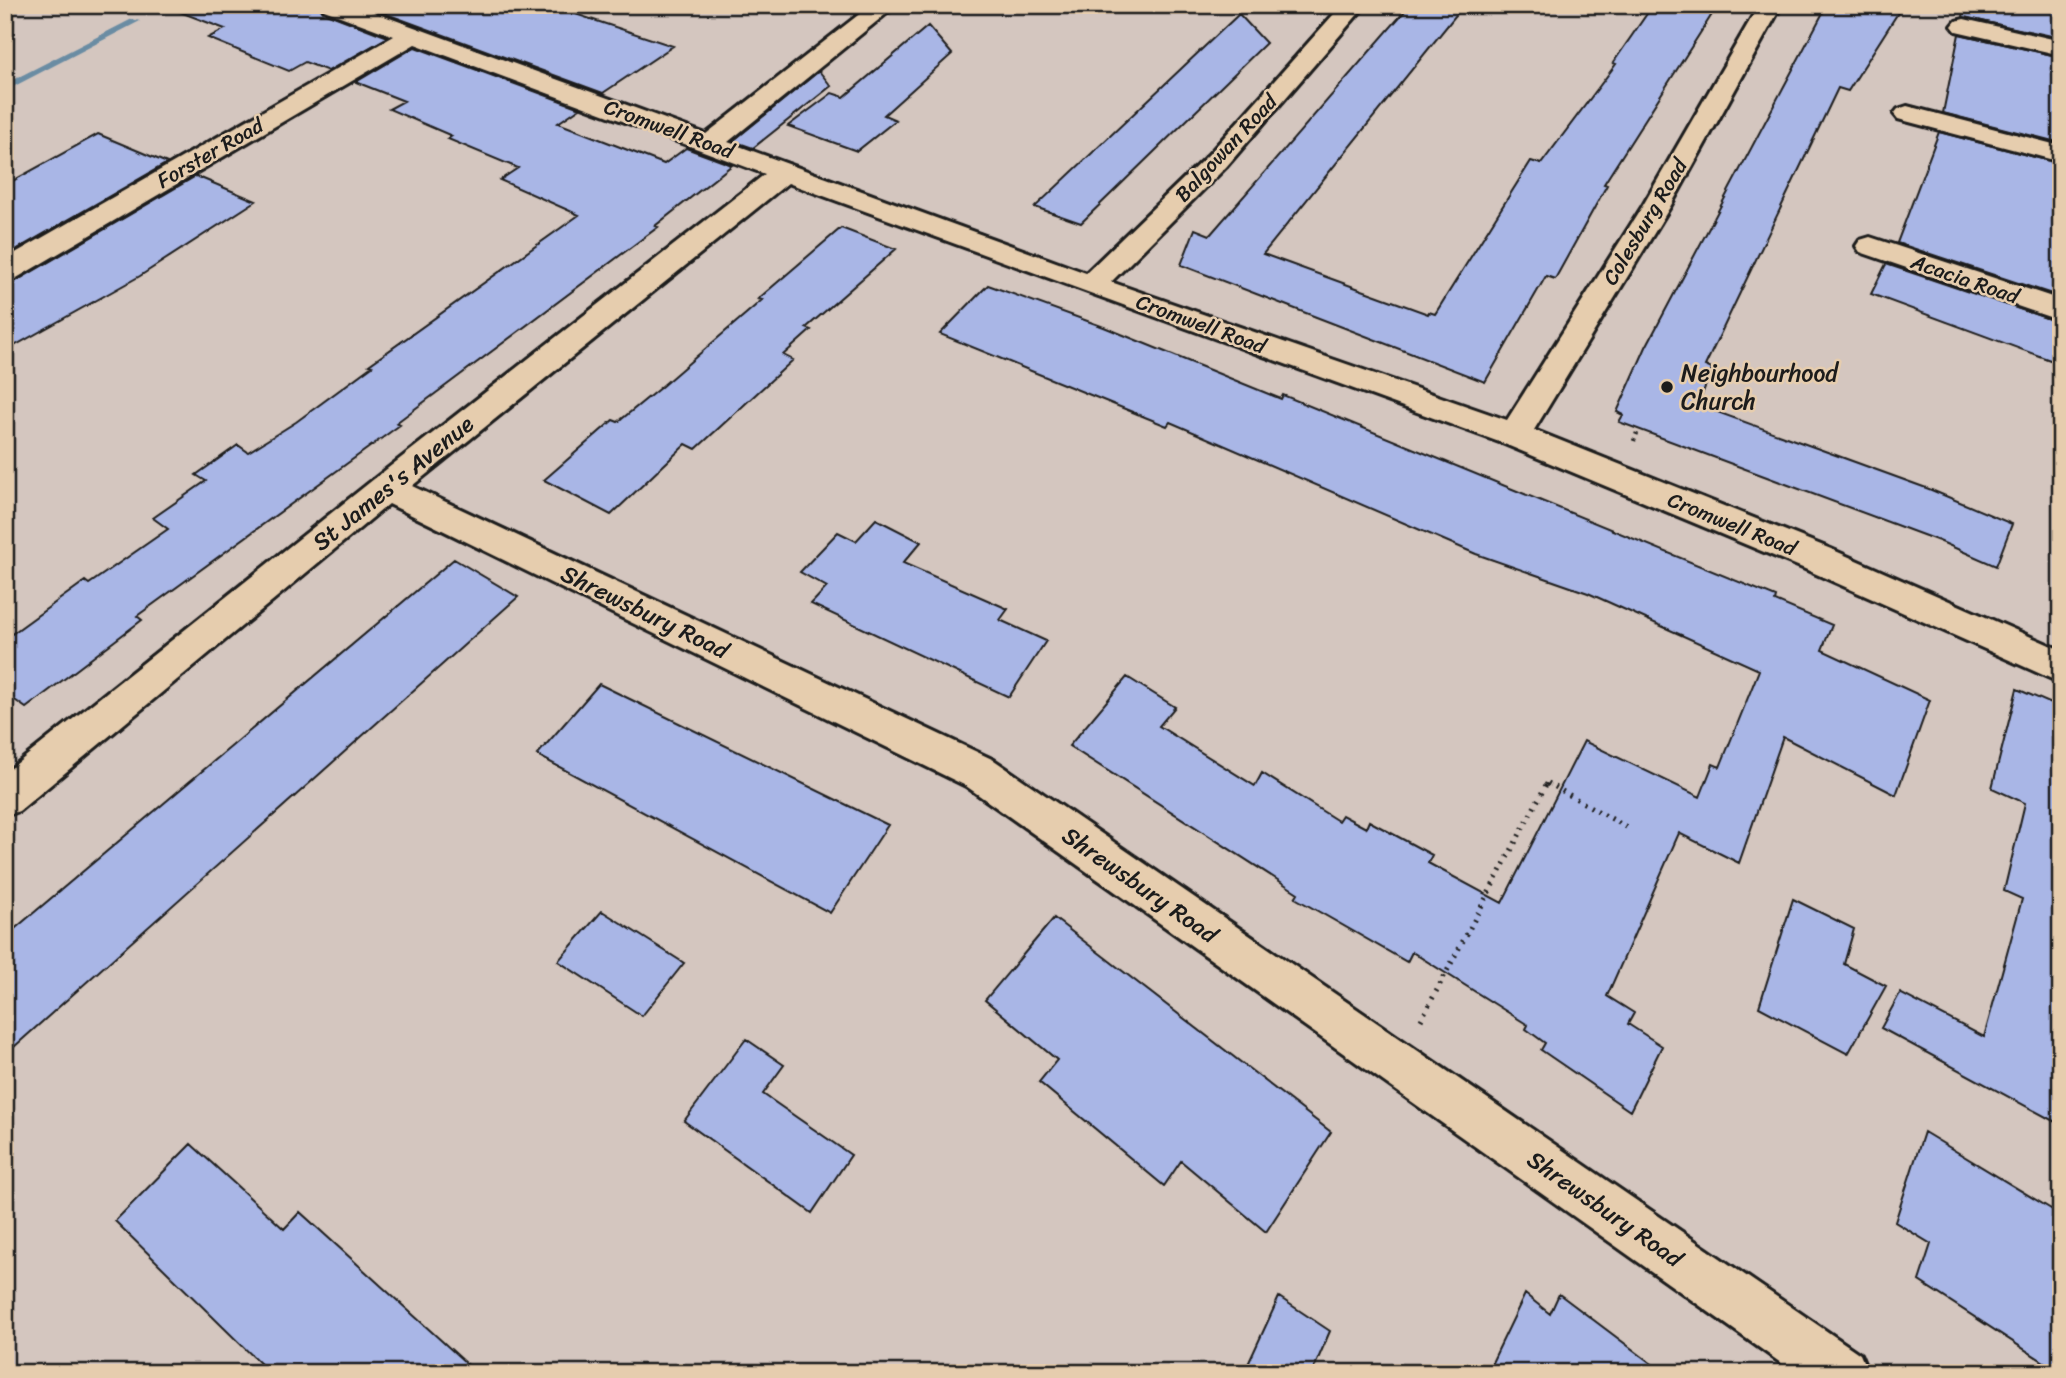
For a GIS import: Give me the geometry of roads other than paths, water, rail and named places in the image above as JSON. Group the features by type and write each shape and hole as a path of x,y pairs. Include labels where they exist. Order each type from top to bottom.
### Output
{"street":[{"name":"Cromwell Road","path":"332,5 1091,285 1514,435 1818,559 2061,667"},
{"path":"710,143 886,5"},
{"name":"Balgowan Road","path":"1091,285 1217,161 1355,5"},
{"name":"Colesburg Road","path":"1514,435 1656,207 1771,5"},
{"path":"1964,26 2061,48"},
{"name":"Forster Road","path":"5,272 415,34"},
{"path":"1907,114 2061,154"},
{"name":"St James's Avenue","path":"5,798 386,488 785,172"},
{"name":"Acacia Road","path":"1870,246 2061,311"},
{"name":"Shrewsbury Road","path":"386,488 980,774 1840,1373"}],"waterway":[{"path":"5,88 135,21"}],"place":[{"name":"Neighbourhood Church","path":"1667,387"}]}
